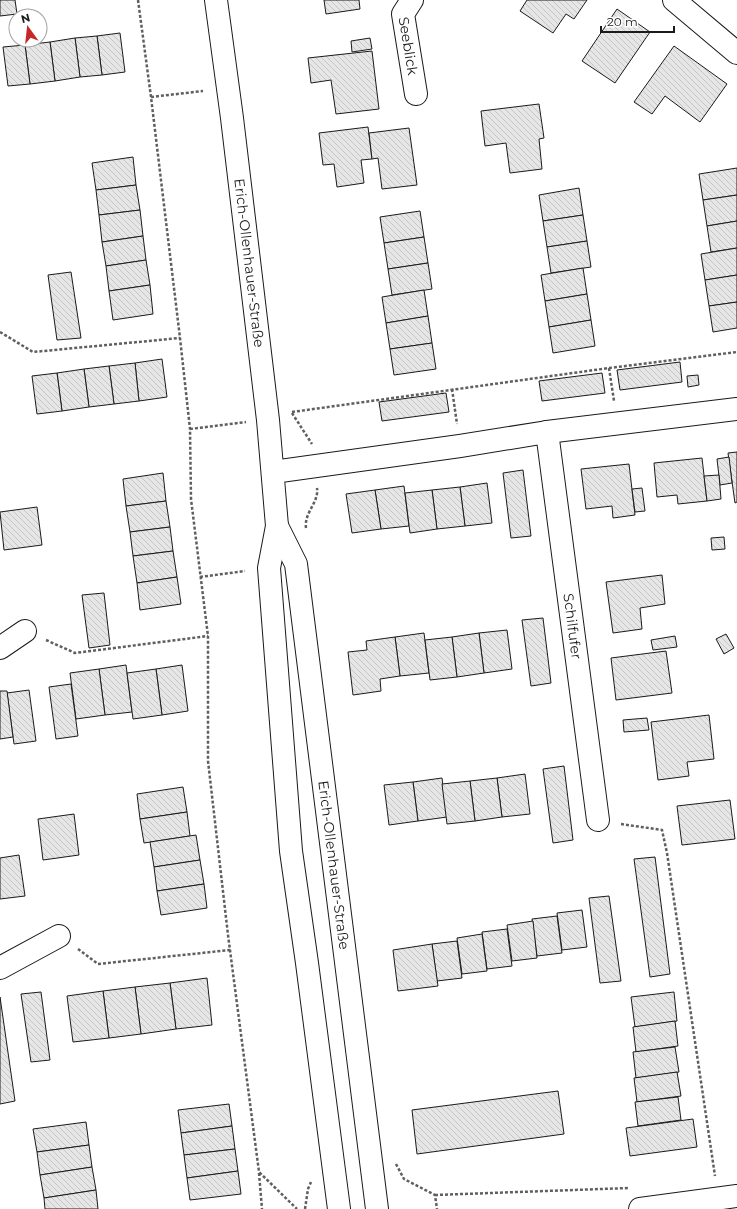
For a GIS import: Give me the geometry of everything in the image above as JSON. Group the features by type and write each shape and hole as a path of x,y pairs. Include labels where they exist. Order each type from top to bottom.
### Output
{"street":[{"name":"Erich-Ollenhauer-Straße","path":"216,0 232,118 273,472 277,526 269,568 291,851 339,1209"},
{"name":"Seeblick","path":"412,0 403,14 416,94"},
{"path":"674,0 737,53"},
{"path":"273,472 460,446 547,432 737,409"},
{"name":"Schilfufer","path":"547,432 598,820"},
{"name":"Erich-Ollenhauer-Straße","path":"277,526 296,564 376,1209"},
{"path":"0,648 25,630"},
{"path":"0,968 59,936"},
{"path":"640,1209 729,1197"}],"path":[{"path":"138,0 151,97 190,429 192,499 208,636 208,761 230,950 259,1172 262,1209"},
{"path":"151,97 203,91"},
{"path":"0,332 33,352 180,338"},
{"path":"190,429 268,420 291,412 452,389 737,352"},
{"path":"609,368 617,424"},
{"path":"452,389 460,446"},
{"path":"25,630 75,653 208,636"},
{"path":"598,820 662,830 667,853 714,1173 729,1197"},
{"path":"59,936 98,964 230,950"},
{"path":"395,1162 404,1179 435,1195 633,1188"},
{"path":"259,1172 297,1209"},
{"path":"435,1195 437,1209"}],"building":[{"path":"0,0 15,0 16,8 8,8 8,15 0,16"},
{"path":"324,0 359,0 360,9 326,14"},
{"path":"527,0 587,0 574,19 566,14 553,33 520,11"},
{"path":"617,9 650,32 615,83 582,61"},
{"path":"120,33 125,72 102,75 97,36"},
{"path":"97,36 102,75 80,77 75,38"},
{"path":"75,38 80,77 55,81 50,42"},
{"path":"370,38 372,49 352,52 351,41"},
{"path":"48,42 50,42 55,81 30,84 25,48 48,48"},
{"path":"674,46 727,84 700,122 665,96 652,114 634,102"},
{"path":"3,47 25,48 30,84 8,86"},
{"path":"372,51 379,109 336,114 331,80 311,83 308,58"},
{"path":"539,104 544,138 539,139 542,169 510,173 506,143 485,146 481,111"},
{"path":"368,127 372,159 361,160 364,183 337,187 334,164 323,165 319,133"},
{"path":"409,128 417,185 382,189 378,158 372,159 369,133"},
{"path":"133,157 136,185 96,190 92,163"},
{"path":"737,168 737,195 703,200 699,174"},
{"path":"136,185 140,210 99,215 96,190"},
{"path":"579,188 583,215 543,221 539,195"},
{"path":"737,195 737,221 707,226 703,200"},
{"path":"140,210 143,236 102,242 99,215"},
{"path":"420,211 424,237 384,243 380,217"},
{"path":"583,215 587,241 547,247 543,221"},
{"path":"737,221 737,248 711,252 707,226"},
{"path":"143,236 146,260 106,266 102,242"},
{"path":"424,237 428,263 388,269 384,243"},
{"path":"587,241 591,267 551,273 547,247"},
{"path":"737,248 737,275 705,280 701,254"},
{"path":"146,260 150,285 109,291 106,266"},
{"path":"428,263 432,289 392,295 388,269"},
{"path":"583,268 587,294 545,301 541,275"},
{"path":"71,272 81,338 57,340 48,275"},
{"path":"737,275 737,302 709,306 705,280"},
{"path":"150,285 153,314 113,320 109,291"},
{"path":"424,290 428,316 386,323 382,297"},
{"path":"587,294 591,320 549,327 545,301"},
{"path":"737,302 737,328 713,332 709,306"},
{"path":"428,316 432,343 390,349 386,323"},
{"path":"591,320 595,346 553,353 549,327"},
{"path":"432,343 436,369 394,375 390,349"},
{"path":"162,359 167,397 139,401 135,363"},
{"path":"680,362 682,382 620,390 617,370"},
{"path":"135,363 139,401 114,404 109,366"},
{"path":"109,366 114,404 89,407 84,369"},
{"path":"84,369 89,407 62,411 57,373"},
{"path":"57,373 62,411 37,414 32,376"},
{"path":"602,373 605,393 542,401 539,381"},
{"path":"698,375 699,385 688,387 687,376"},
{"path":"446,393 449,412 382,421 379,402"},
{"path":"737,452 737,502 735,503 728,453"},
{"path":"729,457 732,483 720,485 717,459"},
{"path":"702,458 707,501 678,504 677,495 657,497 654,463"},
{"path":"629,464 635,515 613,518 612,506 586,509 581,469"},
{"path":"523,470 531,536 511,538 503,473"},
{"path":"163,473 166,501 126,506 123,479"},
{"path":"719,475 721,499 707,501 704,476"},
{"path":"487,483 492,523 465,526 460,487"},
{"path":"404,486 409,526 381,529 375,490"},
{"path":"460,487 465,526 437,529 432,490"},
{"path":"642,488 645,511 635,512 632,489"},
{"path":"375,490 381,529 352,533 346,494"},
{"path":"432,490 437,529 410,533 405,493"},
{"path":"166,501 170,527 130,532 126,506"},
{"path":"37,507 42,545 4,550 0,512"},
{"path":"170,527 173,551 133,556 130,532"},
{"path":"724,537 725,549 712,550 711,538"},
{"path":"173,551 177,577 137,583 133,556"},
{"path":"662,575 665,604 640,608 642,629 613,633 606,582"},
{"path":"177,577 181,604 140,610 137,583"},
{"path":"104,593 110,645 89,648 82,595"},
{"path":"543,618 551,683 531,686 522,620"},
{"path":"507,630 512,669 484,673 479,633"},
{"path":"424,633 429,673 400,676 395,637"},
{"path":"479,633 484,673 457,677 452,637"},
{"path":"726,634 734,648 724,654 716,639"},
{"path":"675,636 677,647 653,650 651,640"},
{"path":"395,637 400,676 380,679 381,691 353,695 348,652 367,650 366,641"},
{"path":"452,637 457,677 430,680 425,640"},
{"path":"666,651 672,693 616,700 611,658"},
{"path":"126,665 132,712 105,715 99,669"},
{"path":"182,665 188,711 162,715 156,669"},
{"path":"99,669 105,715 76,719 70,673"},
{"path":"156,669 162,715 133,719 127,673"},
{"path":"71,684 78,736 56,739 49,687"},
{"path":"29,690 36,741 14,744 7,693"},
{"path":"0,691 7,691 13,737 0,739"},
{"path":"709,715 714,759 687,762 689,776 658,780 651,722"},
{"path":"647,718 649,730 624,732 623,720"},
{"path":"564,766 573,840 553,843 543,769"},
{"path":"525,774 530,814 502,817 497,778"},
{"path":"442,778 447,817 418,821 413,782"},
{"path":"497,778 502,817 475,821 470,781"},
{"path":"470,781 475,821 447,824 442,784"},
{"path":"413,782 418,821 389,825 384,785"},
{"path":"183,787 187,812 140,819 137,794"},
{"path":"730,800 735,839 682,845 677,806"},
{"path":"187,812 190,836 144,843 140,819"},
{"path":"74,814 79,855 43,860 38,819"},
{"path":"196,835 200,860 154,867 150,842"},
{"path":"19,855 25,896 0,899 0,858"},
{"path":"655,857 670,974 650,977 634,859"},
{"path":"200,860 204,884 157,891 154,867"},
{"path":"204,884 207,908 161,915 157,891"},
{"path":"609,896 621,981 600,983 589,898"},
{"path":"582,910 587,947 562,950 557,913"},
{"path":"557,916 562,953 537,956 532,919"},
{"path":"533,921 537,958 512,961 507,925"},
{"path":"507,929 512,966 487,969 482,932"},
{"path":"482,934 487,971 462,974 457,938"},
{"path":"457,941 462,978 437,981 432,944"},
{"path":"432,944 438,986 398,991 393,950"},
{"path":"207,978 212,1025 176,1029 170,983"},
{"path":"170,983 176,1029 141,1034 135,987"},
{"path":"135,987 141,1034 109,1038 103,991"},
{"path":"103,991 109,1038 73,1042 67,996"},
{"path":"41,992 50,1060 31,1062 21,994"},
{"path":"674,992 677,1021 635,1027 631,997"},
{"path":"0,997 15,1101 0,1104"},
{"path":"675,1021 678,1046 636,1052 633,1027"},
{"path":"675,1047 679,1072 636,1078 633,1052"},
{"path":"677,1072 681,1096 637,1102 634,1078"},
{"path":"558,1091 564,1134 417,1154 412,1110"},
{"path":"678,1097 681,1120 638,1126 635,1102"},
{"path":"229,1104 232,1126 181,1133 178,1110"},
{"path":"693,1119 697,1147 630,1156 626,1128"},
{"path":"86,1122 89,1145 37,1152 33,1129"},
{"path":"232,1126 235,1149 184,1155 181,1133"},
{"path":"89,1145 92,1167 40,1175 37,1152"},
{"path":"235,1149 238,1171 187,1178 184,1155"},
{"path":"92,1167 96,1190 44,1198 40,1175"},
{"path":"238,1171 241,1194 190,1200 187,1178"},
{"path":"96,1190 98,1209 45,1209 44,1198"}]}
